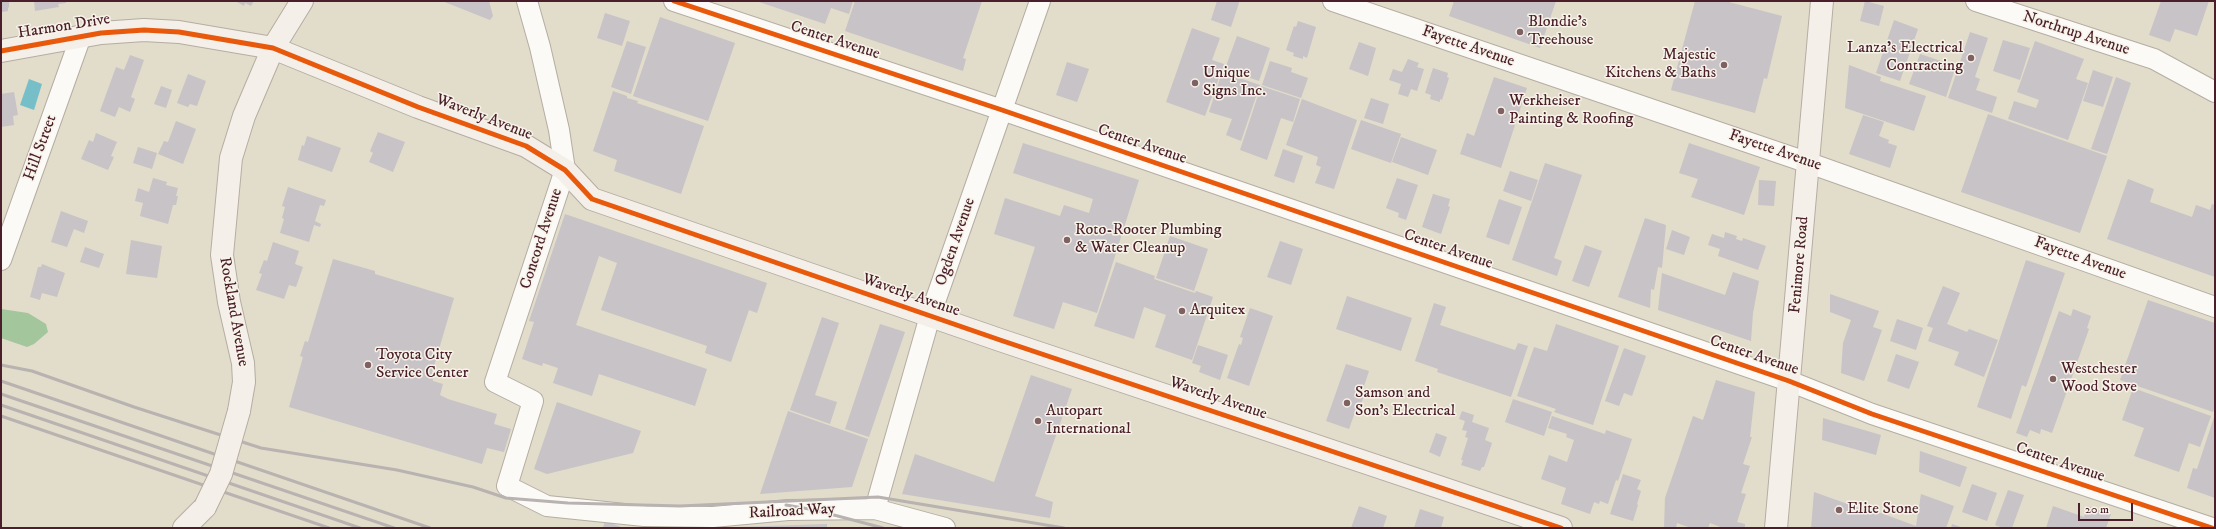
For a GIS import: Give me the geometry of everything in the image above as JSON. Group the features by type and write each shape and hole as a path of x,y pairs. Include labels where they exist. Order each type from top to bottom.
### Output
{"street":[{"name":"Rockland Avenue","path":"184,528 205,507 221,474 240,410 244,382 243,363 222,255 223,233 232,158 244,116 273,48 302,1"},
{"name":"Concord Avenue","path":"495,382 565,170 559,130 540,47 527,1"},
{"name":"Center Avenue","path":"674,1 1002,110 1789,381 1872,414 2212,528"},
{"name":"Ogden Avenue","path":"875,509 930,316 1040,1"},
{"name":"Fayette Avenue","path":"1333,1 1809,163 2215,307"},
{"name":"Fenimore Road","path":"1776,528 1781,452 1809,163 1822,1"},
{"name":"Northrup Avenue","path":"1976,1 2154,59 2215,92"},
{"name":"Harmon Drive","path":"1,51 81,36 144,30 179,32 273,48"},
{"name":"Hill Street","path":"1,260 81,36"},
{"name":"Waverly Avenue","path":"273,48 418,107 526,146 565,170 592,199 930,316 1561,528"},
{"name":"Railroad Way","path":"495,382 533,401 507,486 547,506 644,516 713,517 788,510 875,509 945,528"}],"green space":[{"path":"1,309 28,313 46,324 48,332 34,344 27,347 1,338"}],"water":[{"path":"29,79 42,84 34,110 20,105"}],"building":[{"path":"1,1 9,1 9,7 8,11 2,12 1,16"},
{"path":"34,1 66,1 66,3 58,4 59,7 35,11"},
{"path":"235,1 254,1 251,6 245,3 244,6"},
{"path":"442,1 489,1 493,16 490,20"},
{"path":"756,1 853,1 849,14 831,8 825,24"},
{"path":"855,1 982,1 963,58 966,59 963,71 845,31"},
{"path":"1217,1 1238,1 1239,3 1231,27 1211,20"},
{"name":"Blondie's Treehouse","path":"1454,1 1556,1 1540,48 1449,16"},
{"name":"Majestic Kitchens & Baths","path":"1695,1 1725,1 1782,16 1767,79 1764,78 1755,113 1671,90"},
{"path":"1865,1 1884,6 1879,26 1860,21"},
{"path":"2161,1 2209,1 2197,36 2175,29 2170,42 2149,35"},
{"path":"605,13 630,21 622,46 597,38"},
{"path":"660,17 735,43 708,121 633,96"},
{"path":"1894,20 1918,29 1900,81 1876,73"},
{"path":"1298,21 1316,27 1307,58 1303,56 1303,59 1293,56 1294,53 1286,50 1294,26 1296,27"},
{"name":"Unique Signs Inc.","path":"1192,28 1220,38 1212,60 1224,64 1205,116 1166,102"},
{"name":"Lanza's Electrical Contracting","path":"1970,32 1988,38 1975,77 1980,79 1976,90 1997,97 1992,113 1948,98"},
{"path":"1237,36 1270,48 1259,81 1225,69"},
{"path":"2003,40 2030,48 2020,80 1993,71"},
{"path":"627,41 646,47 631,94 611,87"},
{"path":"2035,41 2084,59 2076,79 2088,83 2068,140 2008,119 2014,101 2036,108 2039,100 2017,92"},
{"path":"1359,42 1376,48 1368,76 1349,69"},
{"path":"1920,54 1956,66 1946,97 1909,84"},
{"path":"130,55 144,60 131,97 135,99 130,112 119,107 115,117 100,111 116,67 124,70"},
{"path":"1408,59 1419,63 1417,67 1424,69 1417,91 1411,89 1408,97 1398,94 1401,84 1389,80 1393,69 1402,72"},
{"path":"1270,61 1292,68 1291,72 1308,78 1301,98 1262,85"},
{"path":"1067,62 1089,69 1077,102 1056,95"},
{"path":"1849,65 1881,77 1880,81 1926,96 1914,131 1845,108"},
{"path":"1433,68 1448,73 1447,77 1449,78 1440,102 1430,99 1431,95 1425,93"},
{"path":"2093,70 2113,77 2103,107 2083,101"},
{"path":"1222,72 1260,85 1241,141 1226,135 1232,119 1209,112"},
{"path":"188,74 206,81 197,106 190,104 188,107 177,103"},
{"name":"Werkheiser Painting & Roofing","path":"1494,77 1527,88 1501,168 1460,154 1467,133 1474,136"},
{"path":"2116,77 2131,83 2107,154 2091,149"},
{"path":"161,86 172,90 166,108 154,104"},
{"path":"1261,86 1300,99 1293,122 1281,118 1267,160 1240,150"},
{"path":"613,91 627,96 627,98 638,101 637,103 704,126 681,194 614,171 617,160 593,151"},
{"path":"14,92 18,115 13,116 14,125 1,127 1,94"},
{"path":"1371,98 1389,104 1383,124 1364,118"},
{"path":"1302,99 1357,120 1334,189 1315,183 1321,167 1316,165 1318,157 1286,145"},
{"path":"1988,114 2107,156 2080,233 1961,192"},
{"path":"1863,115 1884,122 1879,136 1889,140 1888,143 1897,146 1890,168 1849,154"},
{"path":"1361,120 1401,134 1391,163 1351,149"},
{"path":"176,121 196,129 183,164 158,154 164,141 168,142"},
{"path":"378,132 405,142 393,172 369,162 373,153 370,151"},
{"path":"96,133 117,142 111,156 114,157 108,170 81,159 89,140 93,142"},
{"path":"307,136 341,148 332,172 298,160 302,145 304,146"},
{"path":"1401,137 1437,150 1428,175 1392,162"},
{"name":"Roto-Rooter Plumbing & Water Cleanup","path":"1023,143 1139,180 1097,313 1063,302 1054,329 1013,316 1035,247 994,234 1005,198 1060,216 1064,205 1089,213 1093,199 1013,173"},
{"path":"1689,143 1760,167 1744,215 1691,197 1698,179 1679,173"},
{"path":"138,147 157,153 152,169 133,163"},
{"path":"1283,149 1303,156 1294,183 1274,176"},
{"path":"1545,163 1582,175 1554,258 1562,261 1557,276 1512,260"},
{"path":"1510,171 1538,180 1531,201 1503,191"},
{"path":"153,178 167,182 166,185 178,188 176,205 173,205 168,224 140,216 143,203 135,201 138,188 149,192"},
{"path":"1397,178 1418,185 1406,220 1398,217 1399,213 1386,208"},
{"path":"2128,179 2154,189 2150,202 2192,217 2196,205 2210,210 2212,204 2215,205 2215,277 2107,239"},
{"path":"1759,180 1776,181 1774,206 1758,205"},
{"path":"288,187 326,200 324,206 320,205 315,221 321,224 320,227 314,225 309,242 280,233 284,219 282,218 285,207 282,206"},
{"path":"1433,194 1450,199 1448,206 1450,207 1441,234 1422,227"},
{"path":"1499,199 1522,207 1509,245 1486,237"},
{"path":"61,211 88,221 84,233 74,229 67,247 51,242"},
{"path":"565,214 767,283 757,313 749,310 731,362 705,353 707,346 601,310 617,263 599,256 576,325 707,369 695,406 599,374 592,396 553,383 558,368 543,363 542,366 522,359 534,322 529,321"},
{"path":"1645,218 1666,225 1662,268 1658,267 1654,290 1651,289 1650,308 1618,297"},
{"path":"1672,230 1690,237 1684,255 1666,249"},
{"path":"1725,232 1737,236 1736,239 1742,241 1743,238 1766,246 1758,270 1718,256 1720,249 1708,245 1712,234 1724,238"},
{"path":"1170,236 1208,249 1194,291 1156,278"},
{"path":"131,240 162,246 157,278 126,274"},
{"path":"1280,241 1303,249 1291,285 1267,277"},
{"path":"273,242 299,251 295,264 303,267 296,287 289,285 284,299 256,290 262,274 259,273 264,260 267,261"},
{"path":"1585,245 1602,251 1589,287 1572,281"},
{"path":"85,247 104,254 99,268 80,262"},
{"name":"Toyota City Service Center","path":"333,259 375,271 375,274 454,298 432,373 433,381 443,384 440,395 448,399 497,414 494,424 511,429 504,452 487,448 482,464 289,407 303,357 300,356 305,341 308,342"},
{"path":"2026,260 2065,273 2026,387 2022,385 2011,419 1977,407"},
{"name":"Arquitex","path":"1116,262 1155,276 1154,279 1195,293 1196,291 1213,297 1192,360 1155,347 1166,315 1144,307 1134,339 1094,326"},
{"path":"42,264 65,273 57,297 42,293 40,300 30,297 38,267 41,267"},
{"path":"1733,272 1759,281 1753,313 1751,341 1658,310 1662,273 1725,295"},
{"path":"1943,286 1960,293 1947,324 1967,332 1969,329 1998,340 1984,377 1954,365 1959,352 1928,341 1933,328 1927,326"},
{"path":"1830,294 1879,311 1873,327 1882,330 1864,381 1841,373 1843,343 1851,320 1830,312"},
{"path":"1347,296 1412,318 1401,351 1336,329"},
{"path":"2148,300 2215,323 2215,407 2213,412 2120,380"},
{"path":"1434,303 1446,307 1440,325 1515,350 1518,343 1528,346 1511,397 1437,372 1438,369 1415,361"},
{"path":"1250,308 1273,316 1249,386 1227,378 1239,344 1241,345 1243,338 1240,337"},
{"name":"Westchester Wood Stove","path":"2073,309 2091,316 2087,328 2089,329 2052,433 2041,429 2040,434 2030,430 2027,437 2016,433 2059,311 2071,316"},
{"path":"822,317 839,323 815,395 837,402 830,424 790,410"},
{"path":"1897,319 1923,328 1916,350 1890,341"},
{"path":"880,324 905,332 869,437 845,429"},
{"path":"1556,324 1619,346 1593,425 1554,412 1556,409 1517,396 1534,347 1547,351"},
{"path":"1198,345 1228,355 1220,380 1199,372 1201,366 1192,363"},
{"path":"1624,348 1646,356 1632,396 1624,393 1619,406 1605,401"},
{"path":"1896,354 1919,362 1909,389 1887,381"},
{"name":"Samson and Son's Electrical","path":"1346,364 1369,371 1362,392 1365,393 1358,413 1355,412 1349,429 1326,421"},
{"name":"Autopart International","path":"1031,375 1072,389 1035,496 1053,502 1050,518 902,494 915,454 994,482"},
{"path":"1716,380 1755,392 1750,437 1752,437 1743,464 1750,466 1741,493 1746,494 1737,522 1745,524 1745,528 1723,528 1710,523 1708,528 1691,528 1677,523 1676,528 1664,528 1665,498 1693,416 1703,420"},
{"path":"2133,388 2211,416 2200,447 2189,443 2179,472 2134,456 2144,428 2122,420"},
{"path":"1513,399 1552,412 1544,436 1505,422"},
{"path":"557,402 641,431 633,453 547,474 534,469"},
{"path":"788,411 868,439 852,487 760,494"},
{"path":"1462,411 1474,415 1472,422 1489,428 1485,440 1492,443 1484,467 1482,467 1480,471 1461,465 1463,460 1461,460 1468,438 1465,437 1467,431 1462,430 1465,421 1459,419"},
{"path":"2215,414 2215,498 2187,488 2193,468 2197,469"},
{"path":"1552,416 1605,434 1606,430 1632,439 1618,481 1616,480 1608,504 1600,501 1599,504 1594,502 1590,514 1561,504 1566,488 1541,479 1549,455 1567,462 1574,440 1566,437 1567,434 1548,428"},
{"path":"1823,418 1881,435 1876,455 1822,440"},
{"path":"1436,433 1447,437 1440,457 1429,452"},
{"path":"1920,451 1967,467 1960,487 1919,472"},
{"path":"1623,474 1641,480 1637,489 1641,491 1633,521 1610,514"},
{"path":"1972,484 1997,493 1987,521 1962,512"},
{"path":"2008,490 2024,495 2012,528 2003,528 1995,525"},
{"name":"Elite Stone","path":"1814,492 1870,512 1870,509 1916,526 1921,494 1954,506 1946,528 1811,528"},
{"path":"1359,506 1387,516 1383,528 1351,528"},
{"path":"2053,506 2084,517 2087,506 2111,514 2106,528 2046,528"},
{"path":"1420,509 1444,517 1441,528 1414,528"},
{"path":"605,521 624,528 603,528"},
{"path":"827,524 827,528 738,528 738,527"},
{"path":"1952,524 1964,528 1951,528"}],"railway":[{"path":"1,365 32,371 134,407 261,448 397,470 473,487 506,498 568,503 680,506 878,497 1064,528"},
{"path":"1,381 430,528"},
{"path":"1,394 394,528"},
{"path":"1,405 360,528"},
{"path":"1,416 329,528"},
{"path":"786,505 815,510 883,528"}],"cycle path":[{"path":"674,1 1002,110 1789,381 1872,414 2212,528"},
{"path":"1,51 101,33 144,30 179,32 273,48 418,107 526,146 565,170 592,199 1000,340 1561,528"}],"place":[{"name":"Blondie's Treehouse","path":"1520,32"},
{"name":"Lanza's Electrical Contracting","path":"1971,58"},
{"name":"Majestic Kitchens & Baths","path":"1724,65"},
{"name":"Unique Signs Inc.","path":"1195,83"},
{"name":"Werkheiser Painting & Roofing","path":"1501,111"},
{"name":"Roto-Rooter Plumbing & Water Cleanup","path":"1067,240"},
{"name":"Arquitex","path":"1182,311"},
{"name":"Toyota City Service Center","path":"368,365"},
{"name":"Westchester Wood Stove","path":"2053,379"},
{"name":"Samson and Son's Electrical","path":"1347,403"},
{"name":"Autopart International","path":"1038,421"},
{"name":"Elite Stone","path":"1839,510"}]}
